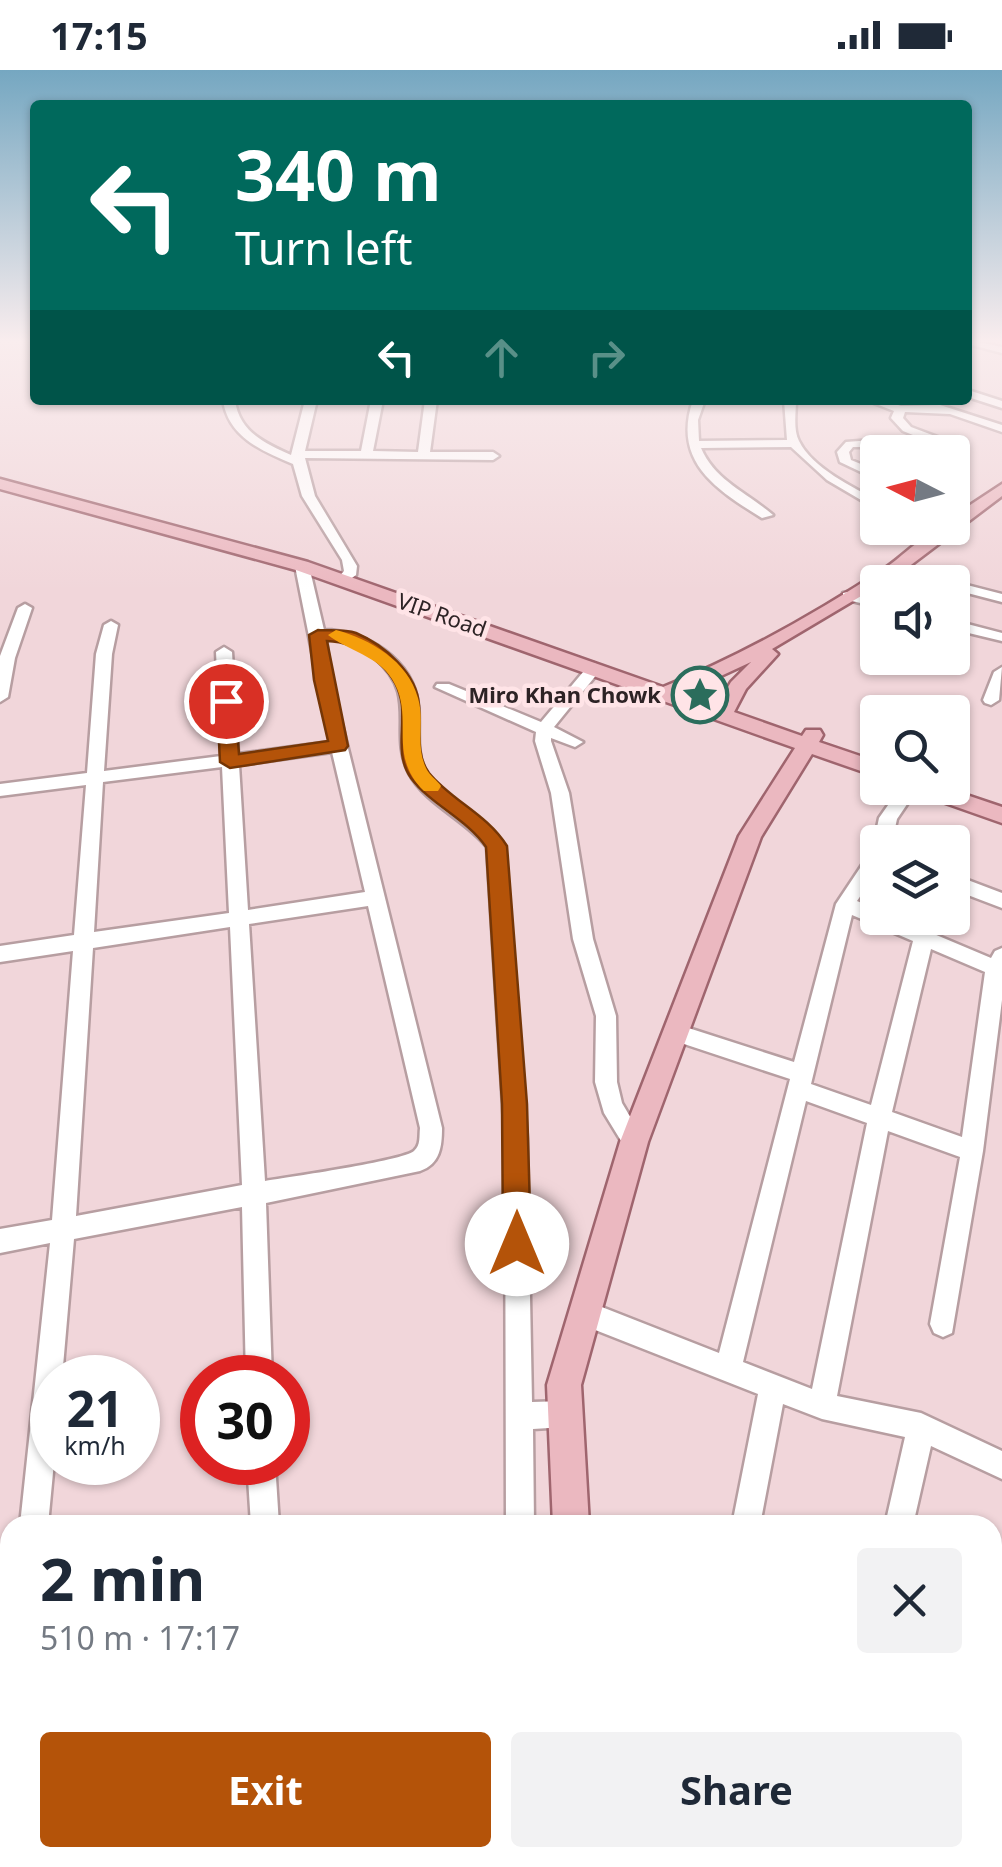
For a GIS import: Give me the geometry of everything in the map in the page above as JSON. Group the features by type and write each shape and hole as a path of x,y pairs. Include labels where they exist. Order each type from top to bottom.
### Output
{"main road":[{"name":"VIP Road","path":"0,474 308,556 347,577 594,668 672,690"},
{"name":"VIP Road","path":"0,484 347,577 809,739 860,753"},
{"path":"970,512 1002,489"},
{"path":"899,565 926,545"},
{"path":"672,690 726,670 860,589"},
{"path":"725,709 751,671 802,622"},
{"name":"VIP Road","path":"809,739 860,762"},
{"path":"571,1515 564,1385 634,1142 750,836 809,739"},
{"path":"970,790 1002,802"},
{"path":"970,803 1002,814"}],"street":[{"path":"238,424 252,441 296,457 492,456"},
{"path":"305,424 296,457 306,491 348,557 347,577"},
{"path":"366,455 372,424"},
{"path":"424,456 428,424"},
{"path":"690,424 702,466 730,493 767,515"},
{"path":"789,424 794,443 822,470 860,493"},
{"path":"980,433 997,427"},
{"path":"693,445 794,443"},
{"path":"860,444 850,444 844,452 846,462 860,468"},
{"path":"0,1242 420,1161 430,1150 431,1128 338,746 302,566"},
{"path":"970,590 1002,598"},
{"path":"848,596 860,599"},
{"path":"0,696 7,658 25,608"},
{"path":"35,1515 64,1230 104,654 111,625"},
{"path":"970,629 1002,637"},
{"path":"318,635 349,637 380,656 399,674 410,700 410,748 418,774 486,831 496,846 516,1139 520,1515"},
{"path":"224,652 254,1195 258,1355"},
{"path":"594,668 544,729 543,741 560,793 583,939 606,1016 606,1082 612,1106 634,1142"},
{"path":"991,700 1002,672"},
{"path":"443,687 575,742"},
{"path":"0,790 338,746"},
{"path":"728,1369 845,904 860,882"},
{"path":"970,889 1002,902"},
{"path":"0,954 375,898"},
{"path":"845,904 1000,965 942,1324"},
{"path":"822,1406 879,1118 924,937"},
{"path":"676,1033 801,1082 879,1118 972,1151"},
{"path":"584,1313 822,1406 921,1426 1002,1466"},
{"path":"748,1515 773,1386"},
{"path":"517,1416 565,1414"},
{"path":"901,1515 921,1426"},
{"path":"262,1485 264,1515"}],"slow traffic":[{"path":"336,635 360,642 399,674 410,700 410,748 418,774 431,786"}],"place":[{"name":"Miro Khan Chowk","path":"700,695"}],"route":[{"path":"226,701 230,762 338,746 323,680 318,635 349,637 380,656 399,674 410,700 410,748 418,774 486,831 496,846 516,1139 517,1244"}]}
